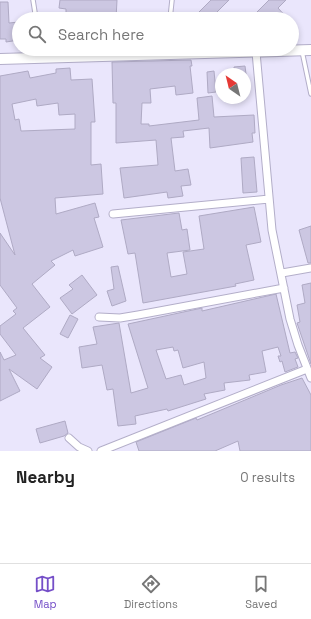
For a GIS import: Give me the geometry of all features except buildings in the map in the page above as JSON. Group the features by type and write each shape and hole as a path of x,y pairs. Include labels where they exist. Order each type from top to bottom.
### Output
{"street":[{"path":"0,59 21,56"},
{"path":"256,56 272,230 282,273 290,319 308,364 311,378"},
{"path":"113,214 269,199"},
{"path":"282,273 311,268"},
{"path":"99,317 120,318 284,288"},
{"path":"101,451 308,364"},
{"path":"69,438 79,447 88,451"}],"lane":[{"path":"33,0 35,12"},
{"path":"171,12 172,0"},
{"path":"307,50 311,94"}]}
